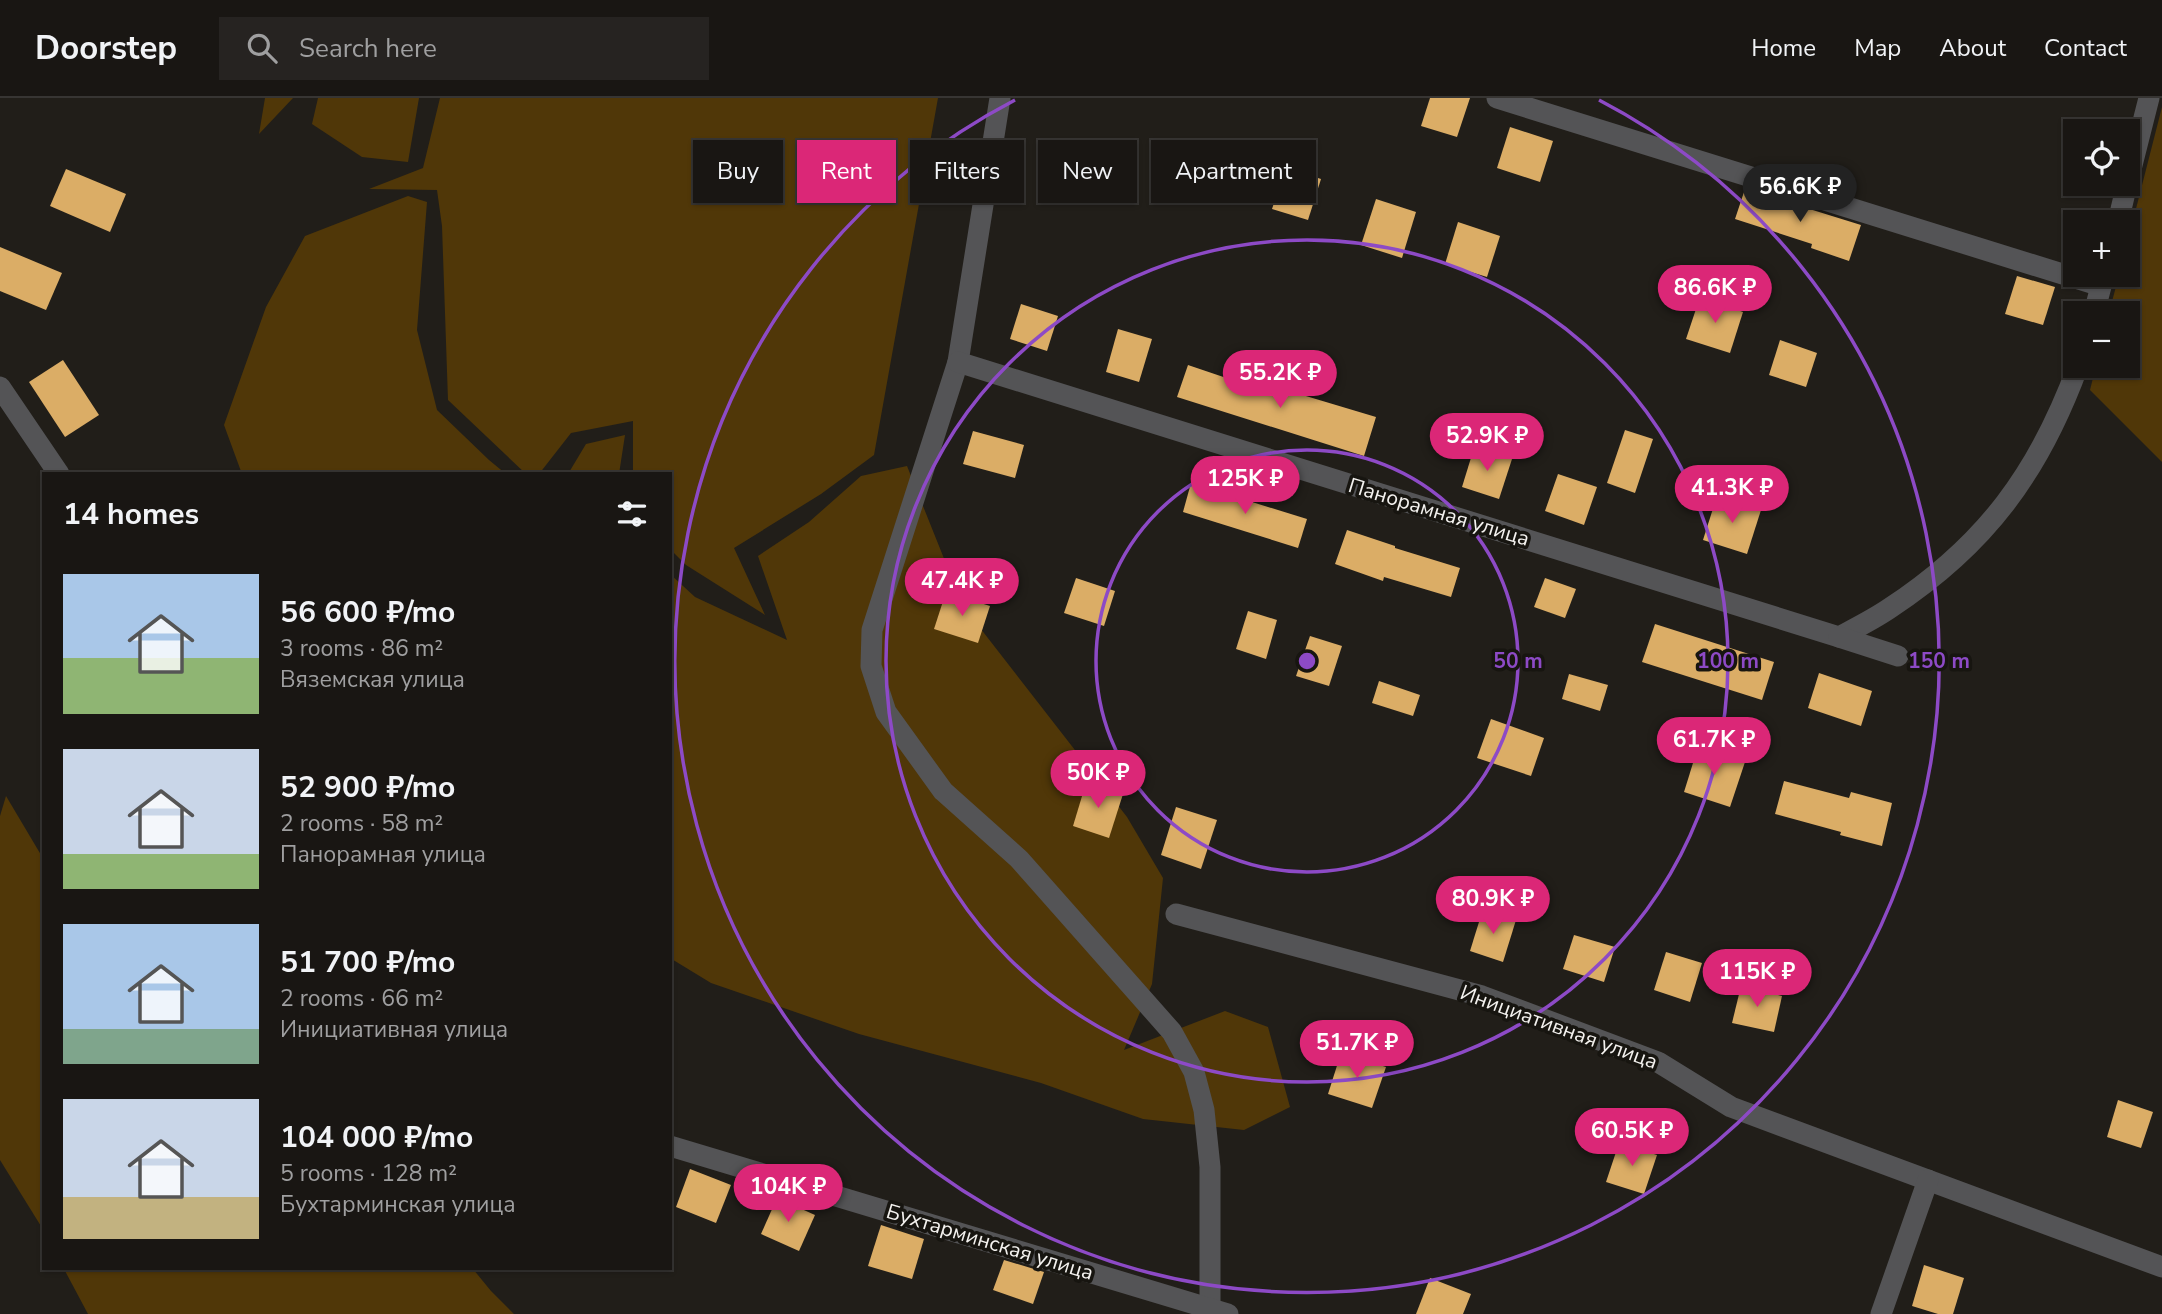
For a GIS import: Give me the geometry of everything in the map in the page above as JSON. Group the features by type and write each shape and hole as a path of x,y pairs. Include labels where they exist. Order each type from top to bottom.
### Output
{"street":[{"path":"1000,98 958,362 872,630 871,666 886,712 943,791 1019,859 1172,1032 1194,1072 1204,1110 1210,1167 1219,1311"},
{"path":"1497,98 2063,268"},
{"path":"2140,134 2149,98"},
{"name":"Панорамная улица","path":"958,362 1898,656"},
{"path":"1839,637 1891,608 1952,561 1986,529 2010,500 2040,452 2062,410 2074,378"},
{"path":"0,387 58,472"},
{"name":"Инициативная улица","path":"1177,914 1482,996 1658,1062 1731,1107 2162,1267"},
{"name":"Бухтарминская улица","path":"672,1147 1219,1311"},
{"path":"1881,1314 1928,1180"}],"shaded area":[{"path":"265,98 293,98 259,134"},
{"path":"318,98 419,98 408,162 362,157 312,124"},
{"path":"440,98 938,98 930,140 910,140 910,203 919,203 874,455 821,494 734,548 765,615 686,565 672,551 672,472 633,472 633,421 571,433 541,472 524,472 448,400 442,226 437,190 369,189 423,168"},
{"path":"2162,107 2162,462 2090,390 2093,378 2140,378 2140,301 2112,301 2116,287 2140,287 2140,210 2136,210"},
{"path":"408,196 427,202 417,330 437,410 504,472 241,472 224,425 266,307 305,236"},
{"path":"625,435 619,472 569,472 586,444"},
{"path":"907,466 963,606 1127,817 1163,878 1152,984 1124,1050 1225,1011 1268,1027 1290,1107 1244,1130 1143,1119 1041,1083 859,1034 711,983 672,959 672,576 695,597 787,640 758,556 809,522 861,476"},
{"path":"6,796 42,857 42,1228 0,1160 0,816"},
{"path":"65,1270 474,1270 514,1314 88,1314"}],"building":[{"path":"1430,98 1470,98 1457,137 1421,126"},
{"path":"1510,127 1553,141 1540,182 1497,168"},
{"path":"66,169 126,194 110,232 50,206"},
{"path":"1316,177 1321,179 1316,195"},
{"path":"1745,189 1861,225 1849,261 1811,248 1812,244 1735,219"},
{"path":"1376,199 1416,212 1402,258 1361,245"},
{"path":"1274,203 1313,203 1308,220 1272,209"},
{"path":"1458,222 1500,236 1487,277 1445,264"},
{"path":"0,247 62,273 46,310 0,291"},
{"path":"2017,276 2055,287 2043,325 2005,314"},
{"path":"1700,297 1743,312 1730,353 1686,339"},
{"path":"1021,304 1058,316 1047,351 1010,339"},
{"path":"1118,329 1152,339 1139,382 1106,372"},
{"path":"1780,340 1817,353 1806,387 1769,375"},
{"path":"63,360 99,415 65,437 29,382"},
{"path":"1188,365 1250,386 1252,380 1376,417 1364,456 1177,397"},
{"path":"1625,430 1653,439 1635,493 1607,483"},
{"path":"973,431 1024,445 1015,478 963,464"},
{"path":"1474,448 1512,459 1499,499 1462,487"},
{"path":"1558,474 1597,487 1584,525 1545,511"},
{"path":"1191,483 1307,519 1298,548 1183,512"},
{"path":"1717,496 1761,510 1747,554 1703,540"},
{"path":"1347,530 1460,568 1451,597 1384,577 1383,581 1335,564"},
{"path":"1076,578 1115,591 1104,626 1064,613"},
{"path":"1545,578 1576,589 1565,618 1534,607"},
{"path":"946,592 990,606 978,643 934,629"},
{"path":"1248,611 1277,620 1266,659 1236,649"},
{"path":"1655,624 1774,662 1762,700 1642,662"},
{"path":"1310,636 1342,646 1329,686 1296,676"},
{"path":"1819,673 1872,691 1861,726 1808,708"},
{"path":"1569,674 1608,685 1600,711 1562,699"},
{"path":"1379,681 1420,695 1413,716 1372,703"},
{"path":"1491,719 1544,738 1531,776 1477,758"},
{"path":"1698,747 1745,762 1730,807 1684,792"},
{"path":"1784,781 1849,798 1851,792 1892,803 1882,846 1775,814"},
{"path":"1086,783 1123,794 1109,838 1073,826"},
{"path":"1176,807 1217,820 1201,869 1161,855"},
{"path":"1483,909 1516,920 1503,962 1470,951"},
{"path":"1574,935 1615,947 1604,982 1563,969"},
{"path":"1666,952 1702,963 1690,1002 1654,990"},
{"path":"1741,986 1782,996 1774,1032 1732,1023"},
{"path":"1341,1053 1386,1067 1372,1108 1328,1094"},
{"path":"2118,1100 2153,1112 2141,1148 2107,1137"},
{"path":"1619,1143 1657,1155 1644,1194 1606,1182"},
{"path":"690,1169 731,1185 716,1223 676,1207"},
{"path":"777,1198 815,1215 799,1251 761,1234"},
{"path":"881,1225 924,1239 912,1279 868,1266"},
{"path":"1004,1260 1044,1272 1033,1304 993,1290"},
{"path":"1924,1265 1964,1278 1953,1314 1938,1314 1912,1306"},
{"path":"1430,1278 1471,1294 1463,1314 1416,1314"}]}
